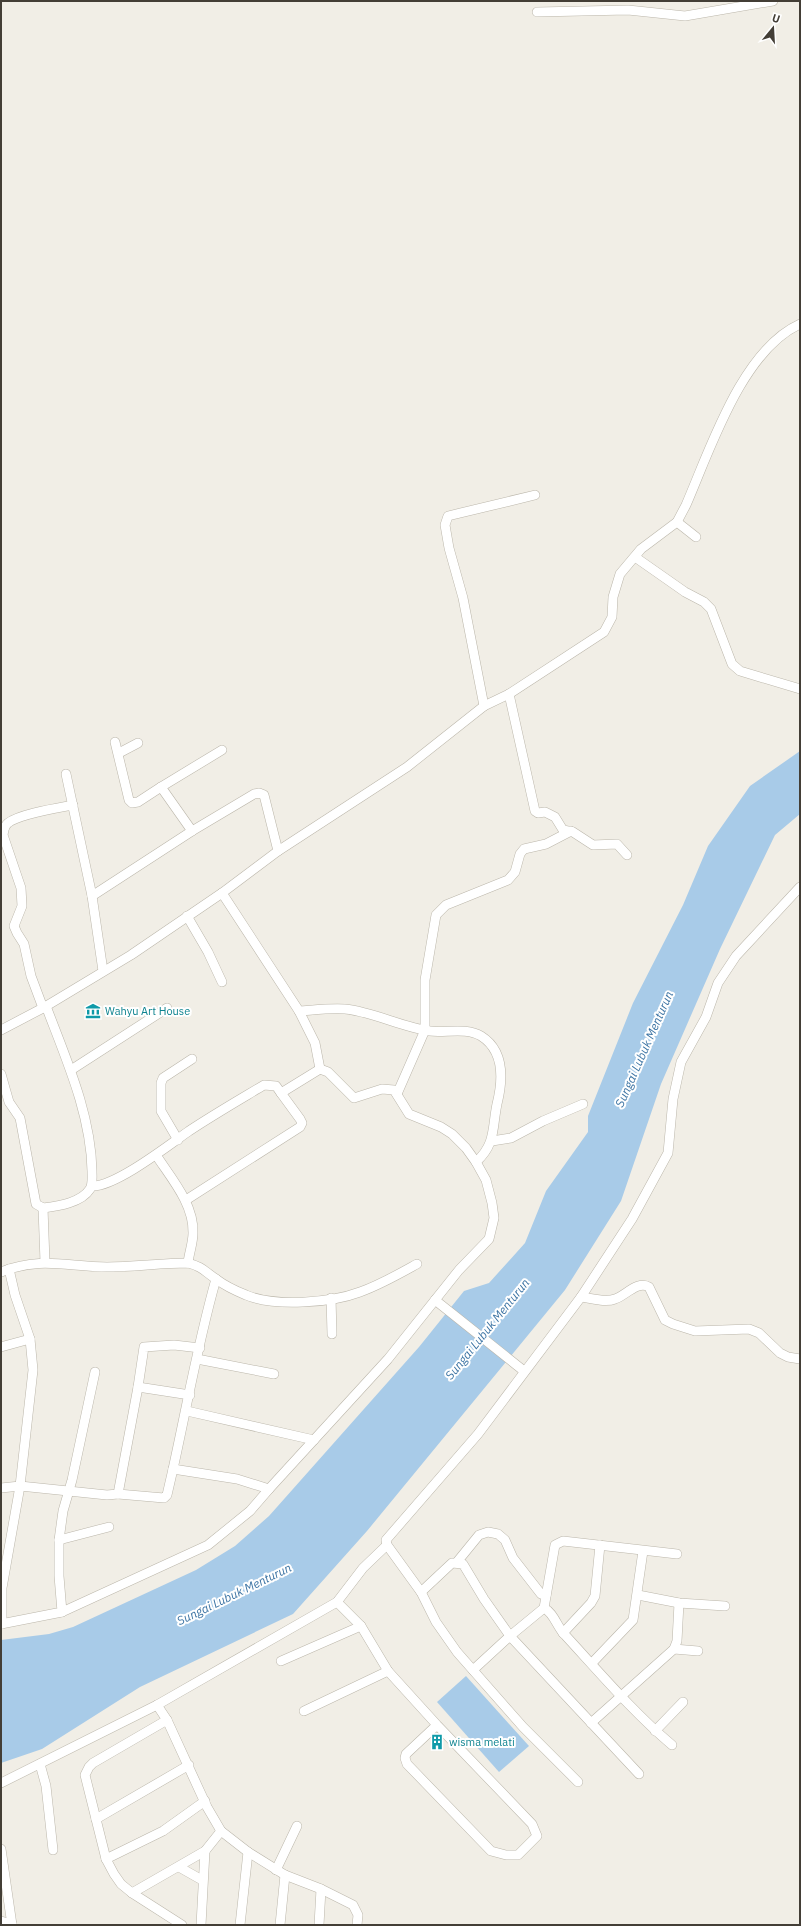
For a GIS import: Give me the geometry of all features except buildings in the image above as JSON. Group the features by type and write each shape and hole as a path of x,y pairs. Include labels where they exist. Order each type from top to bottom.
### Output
{"street":[{"path":"537,12 628,10 685,16 773,1"},
{"path":"1,1030 44,1007 131,955 222,893 278,851 407,767 484,706 509,694 604,632 612,617 613,597 620,574 649,542 677,522 686,505 731,401 745,376 757,359 784,333 800,324"},
{"path":"484,706 463,598 449,548 446,521 448,516 535,495"},
{"path":"677,522 696,537"},
{"path":"635,557 684,592 704,602 711,610 732,664 740,671 800,689"},
{"path":"509,694 534,808 538,813 550,814 555,817 563,830 570,831 593,845 617,844 627,855"},
{"path":"115,742 119,753 129,800 132,803 138,802 222,750"},
{"path":"119,753 138,743"},
{"path":"66,774 92,896 103,971"},
{"path":"161,787 192,831"},
{"path":"92,896 192,831 259,792 264,794 278,851"},
{"path":"73,805 40,811 14,819 6,824 4,835 22,892 22,906 14,926 24,944 31,976 71,1070 86,1124 92,1161 92,1186"},
{"path":"397,1094 425,1030 425,980 436,915 439,910 446,905 508,880 514,876 520,854 524,849 546,844 570,831"},
{"path":"578,1782 523,1727 457,1652 436,1622 421,1592 387,1545 386,1540 478,1434 521,1369 580,1297 632,1219 668,1153 672,1099 681,1062 706,1017 718,983 736,956 800,887"},
{"path":"222,893 299,1011 315,1043 320,1068"},
{"path":"187,916 208,952 222,982"},
{"path":"71,1070 167,1008"},
{"path":"299,1011 346,1009 425,1030 474,1033 488,1042 495,1051 502,1069 502,1084 494,1119 492,1141 486,1151 476,1162"},
{"path":"178,1140 161,1111 160,1083 162,1078 192,1058"},
{"path":"281,1092 320,1068"},
{"path":"320,1068 328,1072 352,1097 389,1088 394,1090 409,1114 441,1127 452,1134 476,1162 486,1180 494,1218 488,1239 459,1270 437,1303 250,1512 208,1545 62,1612 2,1624 2,1588 20,1486 33,1370 30,1339 16,1295 5,1270 45,1262 105,1267 188,1263 197,1265 208,1271 216,1279 247,1296 269,1301 292,1303 359,1293 417,1264"},
{"path":"1,1074 9,1102 20,1118 35,1201 38,1206 43,1208 64,1204 82,1197 92,1186 104,1184 156,1155 264,1084 276,1086 300,1119 302,1123 300,1127 186,1200"},
{"path":"492,1141 511,1138 543,1121 583,1104"},
{"path":"156,1155 186,1200 193,1224 193,1234 188,1263"},
{"path":"43,1208 45,1262"},
{"path":"1,1488 20,1486 107,1495 118,1494 164,1498 167,1495 187,1411 205,1320 216,1279"},
{"path":"580,1297 612,1300 641,1285 647,1285 665,1320 673,1324 695,1331 749,1329 759,1333 780,1353 800,1358"},
{"path":"331,1298 332,1334"},
{"path":"437,1303 521,1369"},
{"path":"1,1347 30,1339"},
{"path":"118,1494 144,1347 174,1345 200,1348"},
{"path":"197,1359 274,1374"},
{"path":"62,1612 59,1576 59,1540 62,1511 69,1491 95,1372"},
{"path":"138,1387 190,1395"},
{"path":"187,1411 314,1440"},
{"path":"173,1469 237,1479 269,1489"},
{"path":"59,1540 109,1527"},
{"path":"458,1562 479,1535 488,1532 498,1534 505,1540 513,1558 541,1594 546,1595"},
{"path":"472,1670 544,1608 546,1595 548,1593 555,1545 563,1541 677,1554"},
{"path":"1,1783 157,1705 337,1602 363,1568 387,1545"},
{"path":"563,1633 591,1603 595,1596 600,1545"},
{"path":"592,1663 632,1620 638,1596 643,1551"},
{"path":"421,1592 452,1562 463,1564 484,1599 510,1636 639,1774"},
{"path":"638,1596 679,1603 725,1606"},
{"path":"337,1602 361,1626 388,1671 437,1725 532,1824 537,1836 518,1855 506,1855 491,1851 407,1764 405,1758 406,1754 437,1725"},
{"path":"590,1723 674,1649 677,1641 679,1603"},
{"path":"544,1608 548,1611 563,1633 592,1663 620,1697 655,1731 672,1745"},
{"path":"281,1661 361,1626"},
{"path":"674,1649 698,1651"},
{"path":"304,1711 388,1671"},
{"path":"655,1731 683,1702"},
{"path":"157,1705 167,1720 205,1801 221,1831 248,1852 276,1870 321,1889 353,1905 358,1915 357,1925"},
{"path":"167,1720 89,1767 85,1776 106,1859 121,1884 132,1893 182,1925"},
{"path":"40,1764 46,1786 53,1850"},
{"path":"96,1819 189,1766"},
{"path":"106,1859 163,1831 205,1801"},
{"path":"276,1870 297,1826"},
{"path":"132,1893 205,1851 221,1831"},
{"path":"1,1849 12,1925 1,1921"},
{"path":"201,1925 202,1880 205,1851"},
{"path":"240,1925 248,1852"},
{"path":"179,1867 202,1880"},
{"path":"280,1925 285,1875"},
{"path":"319,1925 321,1889"}],"water":[{"name":"Sungai Lubuk Menturun","path":"800,751 800,814 775,835 720,949 661,1084 621,1201 565,1290 367,1531 293,1614 140,1687 42,1749 1,1763 1,1640 49,1634 73,1627 196,1570 235,1546 269,1516 419,1347 464,1291 489,1283 525,1243 546,1191 588,1132 588,1116 633,1003 683,905 708,846 750,786"},
{"path":"466,1676 529,1746 499,1772 437,1702"}],"place":[{"name":"Wahyu Art House","path":"93,1011"},
{"name":"wisma melati","path":"437,1742"}]}
